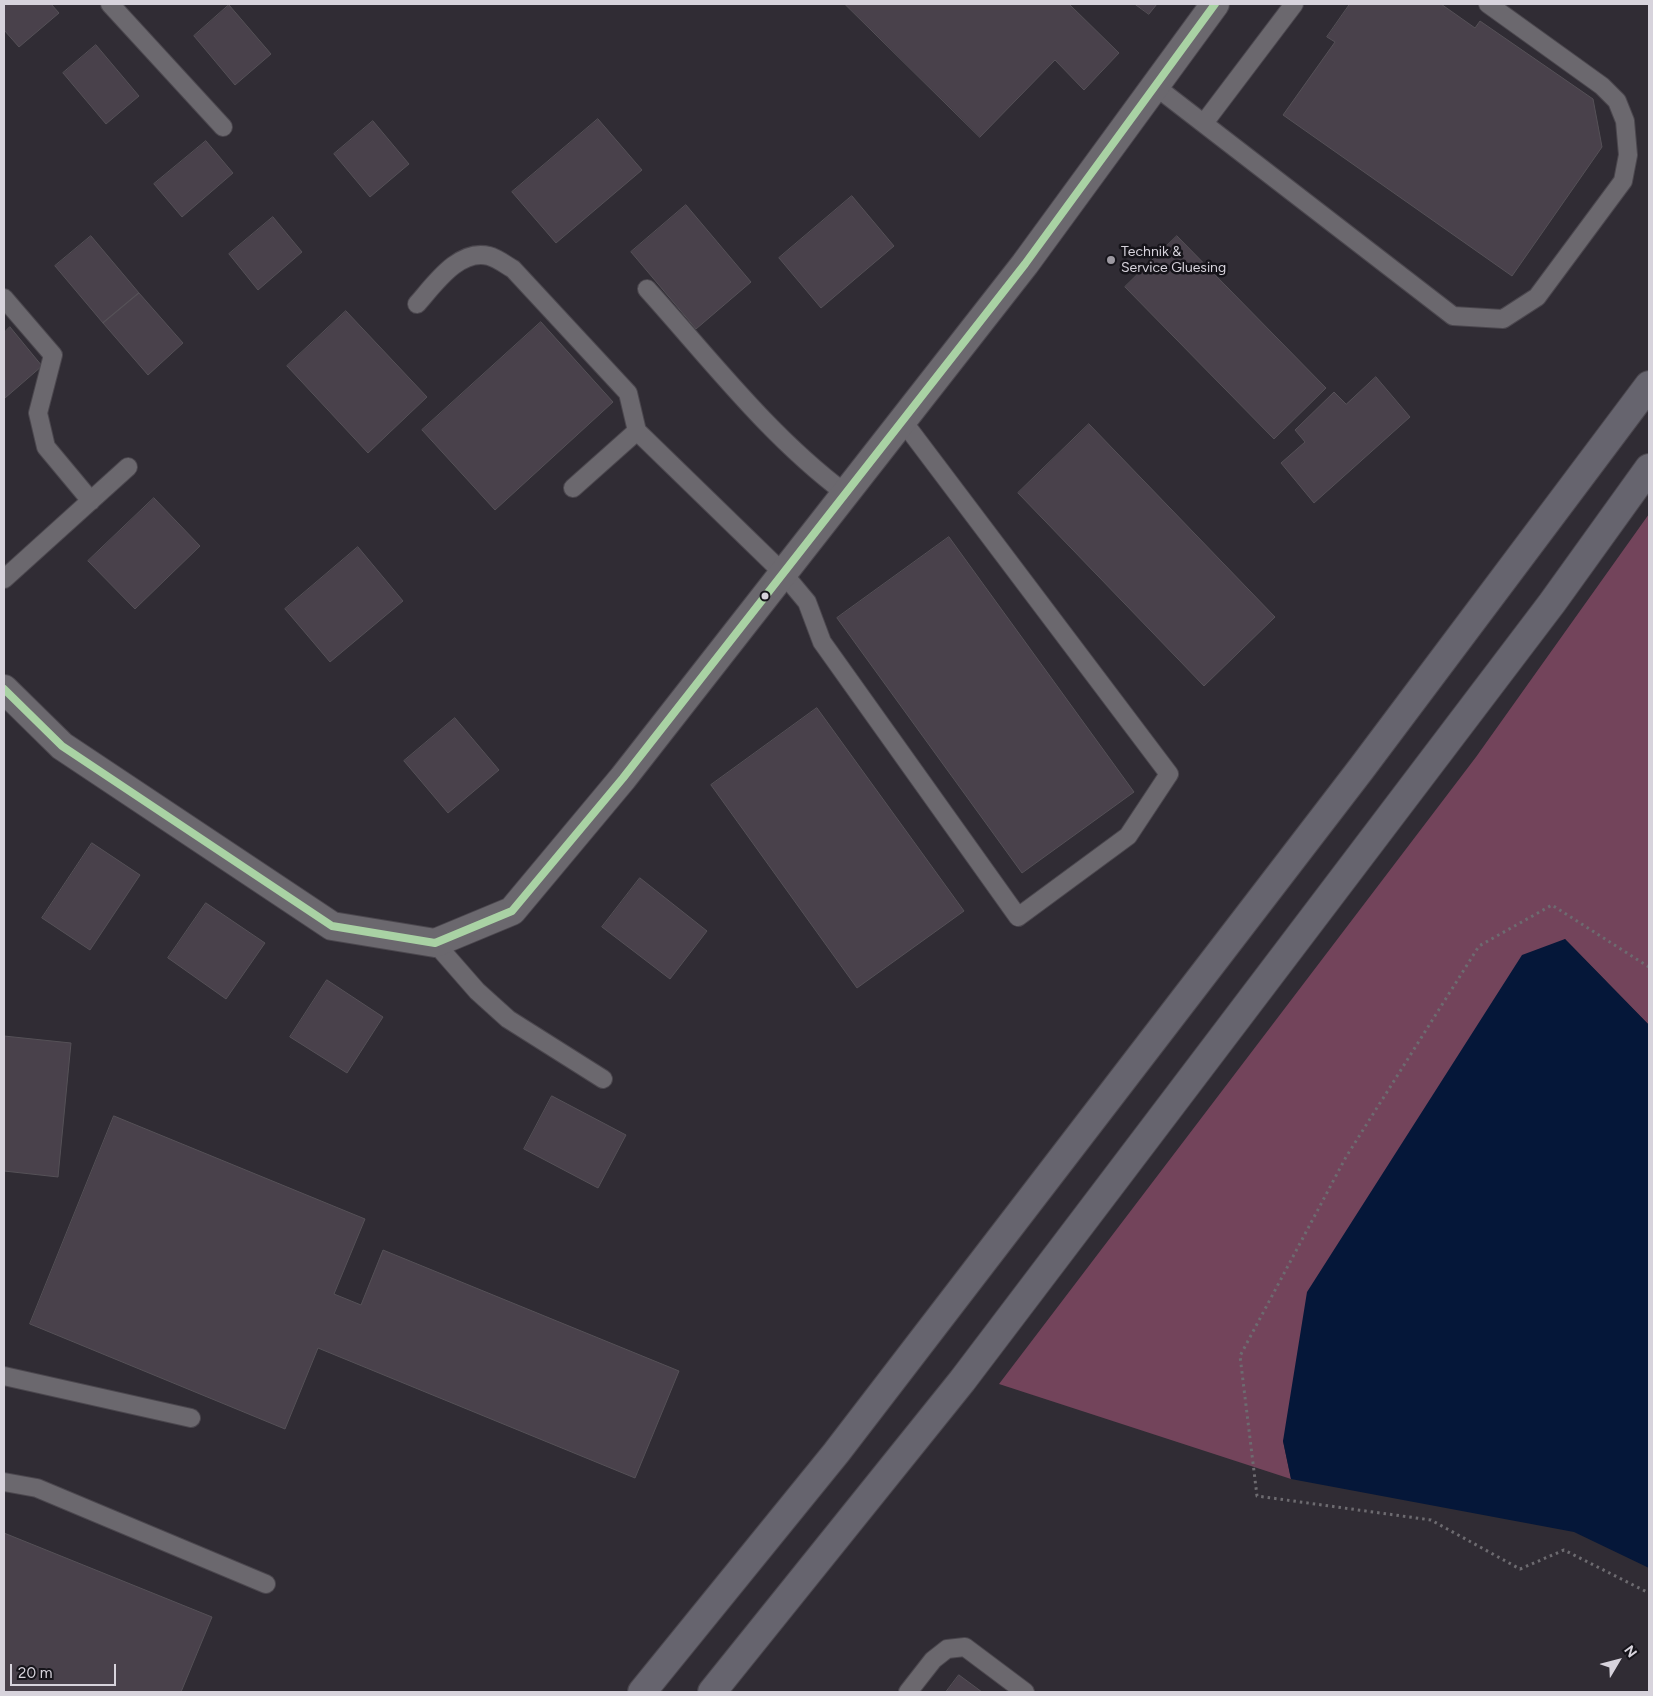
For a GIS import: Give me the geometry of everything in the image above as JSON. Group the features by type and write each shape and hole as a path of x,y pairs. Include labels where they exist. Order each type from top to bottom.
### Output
{"highway":[{"path":"642,1692 836,1453 1361,769 1649,385"},
{"path":"712,1692 962,1381 1552,603 1649,468"}],"street":[{"path":"4,689 62,746 332,926 435,943 512,911 623,778 782,572 1025,264 1215,4"}],"lane":[{"path":"110,4 223,127"},
{"path":"1204,123 1294,4"},
{"path":"1155,86 1453,316 1503,319 1537,297 1623,181 1628,155 1625,122 1617,100 1602,86 1488,4"},
{"path":"416,304 450,268 470,256 489,256 514,269 628,393 637,431 782,572 807,602 822,642 1018,918 1128,836 1169,774 902,420"},
{"path":"647,289 784,441 814,470 845,493"},
{"path":"4,298 53,355 38,413 46,447 91,501"},
{"path":"573,488 637,431"},
{"path":"4,579 128,467"},
{"path":"435,943 476,991 508,1019 602,1079"},
{"path":"4,1376 191,1418"},
{"path":"4,1482 37,1488 266,1584"},
{"path":"908,1692 933,1660 947,1649 964,1647 1025,1692"}],"path":[{"path":"1649,967 1552,905 1479,946 1346,1157 1240,1356 1257,1496 1431,1520 1520,1569 1564,1550 1649,1593"}],"shaded area":[{"path":"1649,514 1649,1025 1565,939 1283,1441 1291,1479 999,1384 1476,757"}],"water":[{"path":"1565,939 1649,1025 1649,1568 1574,1532 1291,1479 1283,1441 1307,1292 1522,955"}],"building":[{"path":"4,4 51,4 59,13 19,47 4,30"},
{"path":"845,4 1069,4 1119,53 1084,90 1055,60 980,137"},
{"path":"1135,4 1157,4 1149,14"},
{"path":"1350,4 1441,4 1475,28 1480,21 1593,99 1602,147 1512,276 1283,115 1335,42 1327,37"},
{"path":"229,5 271,54 235,85 194,36"},
{"path":"96,45 139,96 106,124 63,73"},
{"path":"598,119 642,170 556,243 512,192"},
{"path":"373,121 409,164 370,197 334,154"},
{"path":"206,141 233,173 182,217 154,184"},
{"path":"852,196 894,246 821,308 779,258"},
{"path":"686,205 751,282 696,329 631,252"},
{"path":"273,217 302,252 258,290 229,254"},
{"path":"91,236 139,293 103,323 55,266"},
{"path":"1177,236 1326,388 1274,439 1125,287"},
{"path":"139,293 183,343 148,375 103,323"},
{"path":"346,311 427,397 368,453 287,366"},
{"path":"541,322 613,402 495,510 422,430"},
{"path":"10,327 42,366 5,398 4,333"},
{"path":"1376,377 1410,417 1314,503 1281,463 1305,442 1295,430 1334,392 1346,404"},
{"path":"1089,424 1275,617 1204,686 1018,493"},
{"path":"154,498 200,546 135,609 88,561"},
{"path":"949,537 1134,792 1022,873 837,618"},
{"path":"358,547 403,601 330,662 285,609"},
{"path":"817,708 964,911 857,988 711,785"},
{"path":"455,718 499,770 448,813 404,761"},
{"path":"92,843 140,875 90,950 42,918"},
{"path":"640,878 707,931 670,979 602,927"},
{"path":"206,903 265,943 226,999 168,958"},
{"path":"327,980 383,1017 347,1073 290,1037"},
{"path":"4,1036 71,1043 58,1177 4,1171"},
{"path":"552,1096 626,1135 598,1188 524,1149"},
{"path":"114,1116 365,1219 334,1294 361,1305 383,1250 679,1371 635,1478 318,1348 285,1429 30,1324"},
{"path":"4,1533 212,1617 181,1692 4,1692"},
{"path":"959,1675 982,1692 946,1692"}],"transit line":[{"path":"4,689 62,746 332,926 435,943 512,911 623,778 1025,264 1215,4"}],"place":[{"name":"Technik & Service Gluesing","path":"1111,260"}]}
